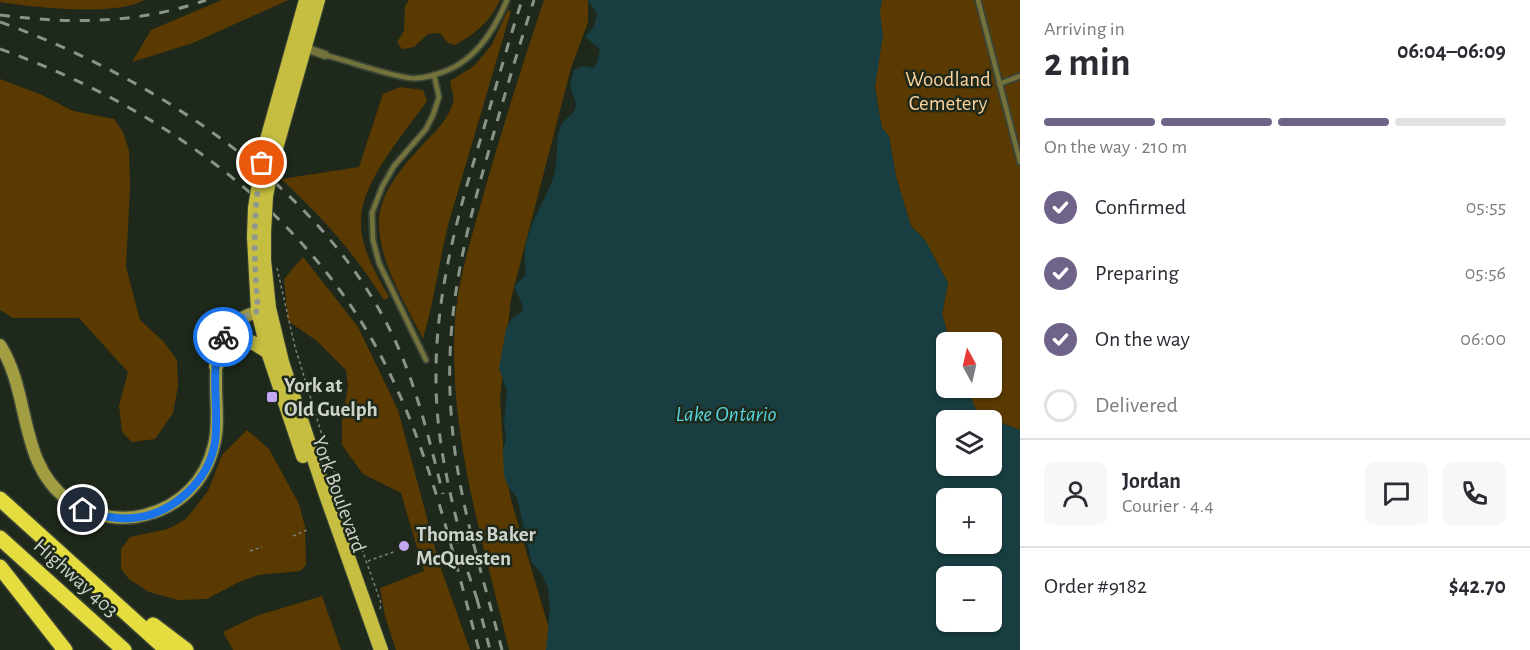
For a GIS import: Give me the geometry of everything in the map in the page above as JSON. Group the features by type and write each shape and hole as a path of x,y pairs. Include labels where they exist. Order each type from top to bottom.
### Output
{"highway":[{"name":"Highway 403","path":"0,499 167,650"},
{"path":"30,526 186,650"},
{"name":"Highway 403","path":"0,538 124,650"},
{"path":"0,567 65,650"}],"main road":[{"name":"York Boulevard","path":"299,46 306,0"},
{"name":"York Boulevard","path":"318,0 299,46 270,149 266,196 259,235 264,260 264,310 268,352 373,650"},
{"name":"York Boulevard","path":"264,310 381,650"},
{"path":"216,366 223,351 238,340 250,341 268,352"}],"street":[{"path":"299,46 325,54"},
{"path":"0,345 15,378 36,459 48,480 58,492 83,510 107,517 134,518 158,512 188,494 205,471 215,443 216,366 224,333 241,318 264,310"}],"lane":[{"path":"325,54 411,78 453,70 469,59 483,44 507,0"},
{"path":"978,0 1020,162"},
{"path":"426,360 379,263 373,240 372,213 382,187 394,166 426,129 433,115 439,97 434,75"},
{"path":"999,84 1020,76"}],"path":[{"path":"274,260 298,358 325,445 381,603 379,615"},
{"path":"293,536 308,530"},
{"path":"250,551 262,547"},
{"path":"367,562 396,551"}],"green space":[{"path":"0,0 144,0 114,8 74,9 0,2"},
{"path":"222,0 288,0 193,43 132,62 151,30"},
{"path":"409,0 500,0 492,15 481,27 455,45 448,43 440,33 428,34 414,47 402,49 397,42 404,31 405,6"},
{"path":"544,0 588,0 588,22 571,68 511,299 500,398 504,461 511,500 550,632 552,650 509,650 462,448 454,365 455,324 456,308 469,246 504,124"},
{"name":"Woodland Cemetery","path":"860,0 1020,0 1020,430 1002,423 1002,410 976,410 971,398 1002,398 1002,332 947,332 942,314 948,283 925,240 911,226 896,177 889,136 882,128"},
{"path":"508,10 511,11 448,225 423,339 388,268 380,238 380,211 395,178 438,128 451,109 453,95 450,81 474,66 491,46"},
{"path":"0,79 42,95 73,111 114,119 123,132 129,151 130,187 126,267 140,320 164,342 177,360 178,386 173,413 155,439 132,442 122,432 119,406 128,372 79,318 13,318 0,310"},
{"path":"400,87 423,90 427,101 377,172 369,188 361,218 366,249 389,297 384,300 337,236 281,179 359,167 383,94"},
{"path":"303,257 358,327 398,410 439,563 470,650 396,650 385,616 380,588 424,571 401,493 363,474 342,445 342,422 348,386 346,370 317,341 288,321 284,279"},
{"path":"247,430 269,449 299,504 305,527 306,565 300,571 258,575 207,599 178,600 149,592 129,579 121,569 121,549 130,537 168,529 186,519 208,491 222,455"},
{"path":"322,596 341,650 233,650 223,632 256,616"}],"water":[{"name":"Lake Ontario","path":"588,0 882,0 880,13 883,35 875,87 882,128 889,136 896,177 911,226 925,240 948,283 942,314 947,332 936,332 936,398 971,398 976,410 936,410 936,476 1002,476 1002,423 1020,430 1020,650 546,650 550,610 548,588 541,573 532,563 517,498 507,484 504,475 503,451 506,438 504,423 507,391 499,368 506,329 512,318 523,311 514,286 525,276 527,239 555,172 560,127 576,106 571,86 574,70 583,66 593,68 597,63 600,49 585,37 593,28 597,14"}],"railway":[{"path":"0,15 52,20 104,20 155,14 206,0"},
{"path":"462,541 448,481 438,421 436,380 439,316 457,223 522,0"},
{"path":"502,650 465,510 452,424 450,354 456,289 469,224 498,117 534,0"},
{"path":"0,22 57,45 114,72 171,104 224,141 274,182 320,227 358,277 390,330 421,411 443,494"},
{"path":"0,49 60,73 119,102 175,135 227,174 276,217 320,264 358,317 390,374 405,407 441,510 479,650"},
{"path":"455,534 479,605"},
{"path":"477,599 490,650"}],"way so far":[{"path":"223,337 232,324 258,311 254,237 255,208 262,163"}],"place":[{"name":"York at Old Guelph","path":"272,397"},
{"name":"Thomas Baker McQuesten","path":"404,546"}],"route":[{"path":"83,510 107,517 134,518 158,512 188,494 205,471 215,443 216,366 223,337"}]}
